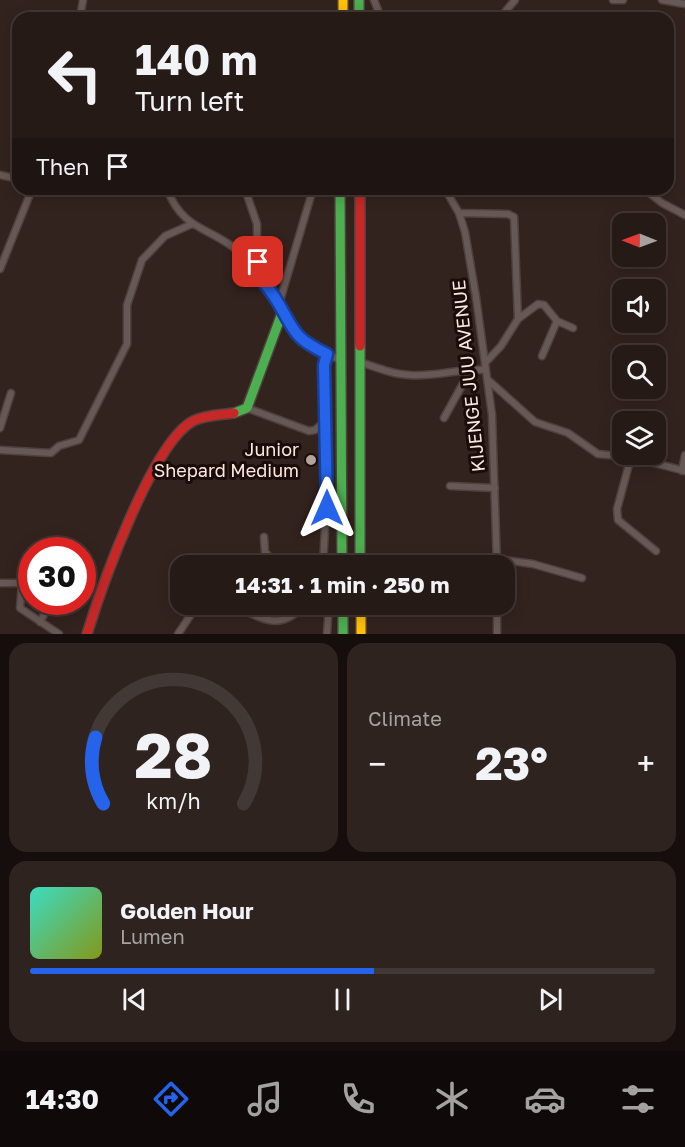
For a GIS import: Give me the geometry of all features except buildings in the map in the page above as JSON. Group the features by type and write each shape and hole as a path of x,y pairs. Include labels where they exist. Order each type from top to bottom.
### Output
{"main road":[{"path":"340,195 342,555"},
{"path":"360,195 360,555"},
{"path":"87,634 138,503 175,438 187,424 247,408 280,309"},
{"path":"342,615 343,634"},
{"path":"360,615 361,634"}],"street":[{"path":"505,12 515,0"},
{"path":"613,0 623,0"},
{"path":"662,0 685,4"},
{"path":"0,269 30,195"},
{"path":"170,195 176,208 192,224 237,250 257,274 295,334 340,360"},
{"path":"247,195 257,224 257,274"},
{"path":"280,309 311,195"},
{"name":"KIJENGE JUU AVENUE","path":"448,195 459,213 468,243 487,379 494,447 497,555"},
{"path":"652,195 669,208 685,215"},
{"path":"459,213 508,214 514,217 518,319"},
{"path":"0,450 51,453 59,446 79,440 127,344 127,305 142,260 165,236 192,224"},
{"path":"360,362 390,372 412,375 485,367 518,319 541,304 557,321 573,328"},
{"path":"542,356 557,321"},
{"path":"324,555 327,490 324,365 327,354"},
{"path":"444,418 471,369"},
{"path":"487,379 535,422 568,433 598,454 612,455"},
{"path":"0,428 10,393"},
{"path":"247,408 309,431 318,429 325,421"},
{"path":"661,465 683,471 685,455"},
{"path":"629,465 617,509 618,520 656,551"},
{"path":"450,486 495,488"},
{"path":"264,537 265,552 268,555"},
{"path":"515,563 533,564 582,578"},
{"path":"0,583 22,583 20,608 58,634"},
{"path":"40,622 45,615"},
{"path":"178,634 191,615"},
{"path":"254,615 278,622 296,615"},
{"path":"327,634 328,615"},
{"path":"496,634 497,615"}],"traffic: fast":[{"path":"359,0 359,12"},
{"path":"340,195 342,555"},
{"path":"234,413 247,408 282,313"},
{"path":"360,346 360,555"},
{"path":"343,615 343,634"}],"traffic: slow":[{"path":"343,0 343,12"},
{"path":"361,615 361,634"}],"traffic: jam":[{"path":"360,195 360,346"},
{"path":"87,634 130,518 161,457 177,435 193,421 208,416 234,413"}],"place":[{"name":"Junior Shepard Medium","path":"311,460"}],"route":[{"path":"258,262 257,274 276,299 288,325 302,340 327,354 324,365 327,508"}]}
